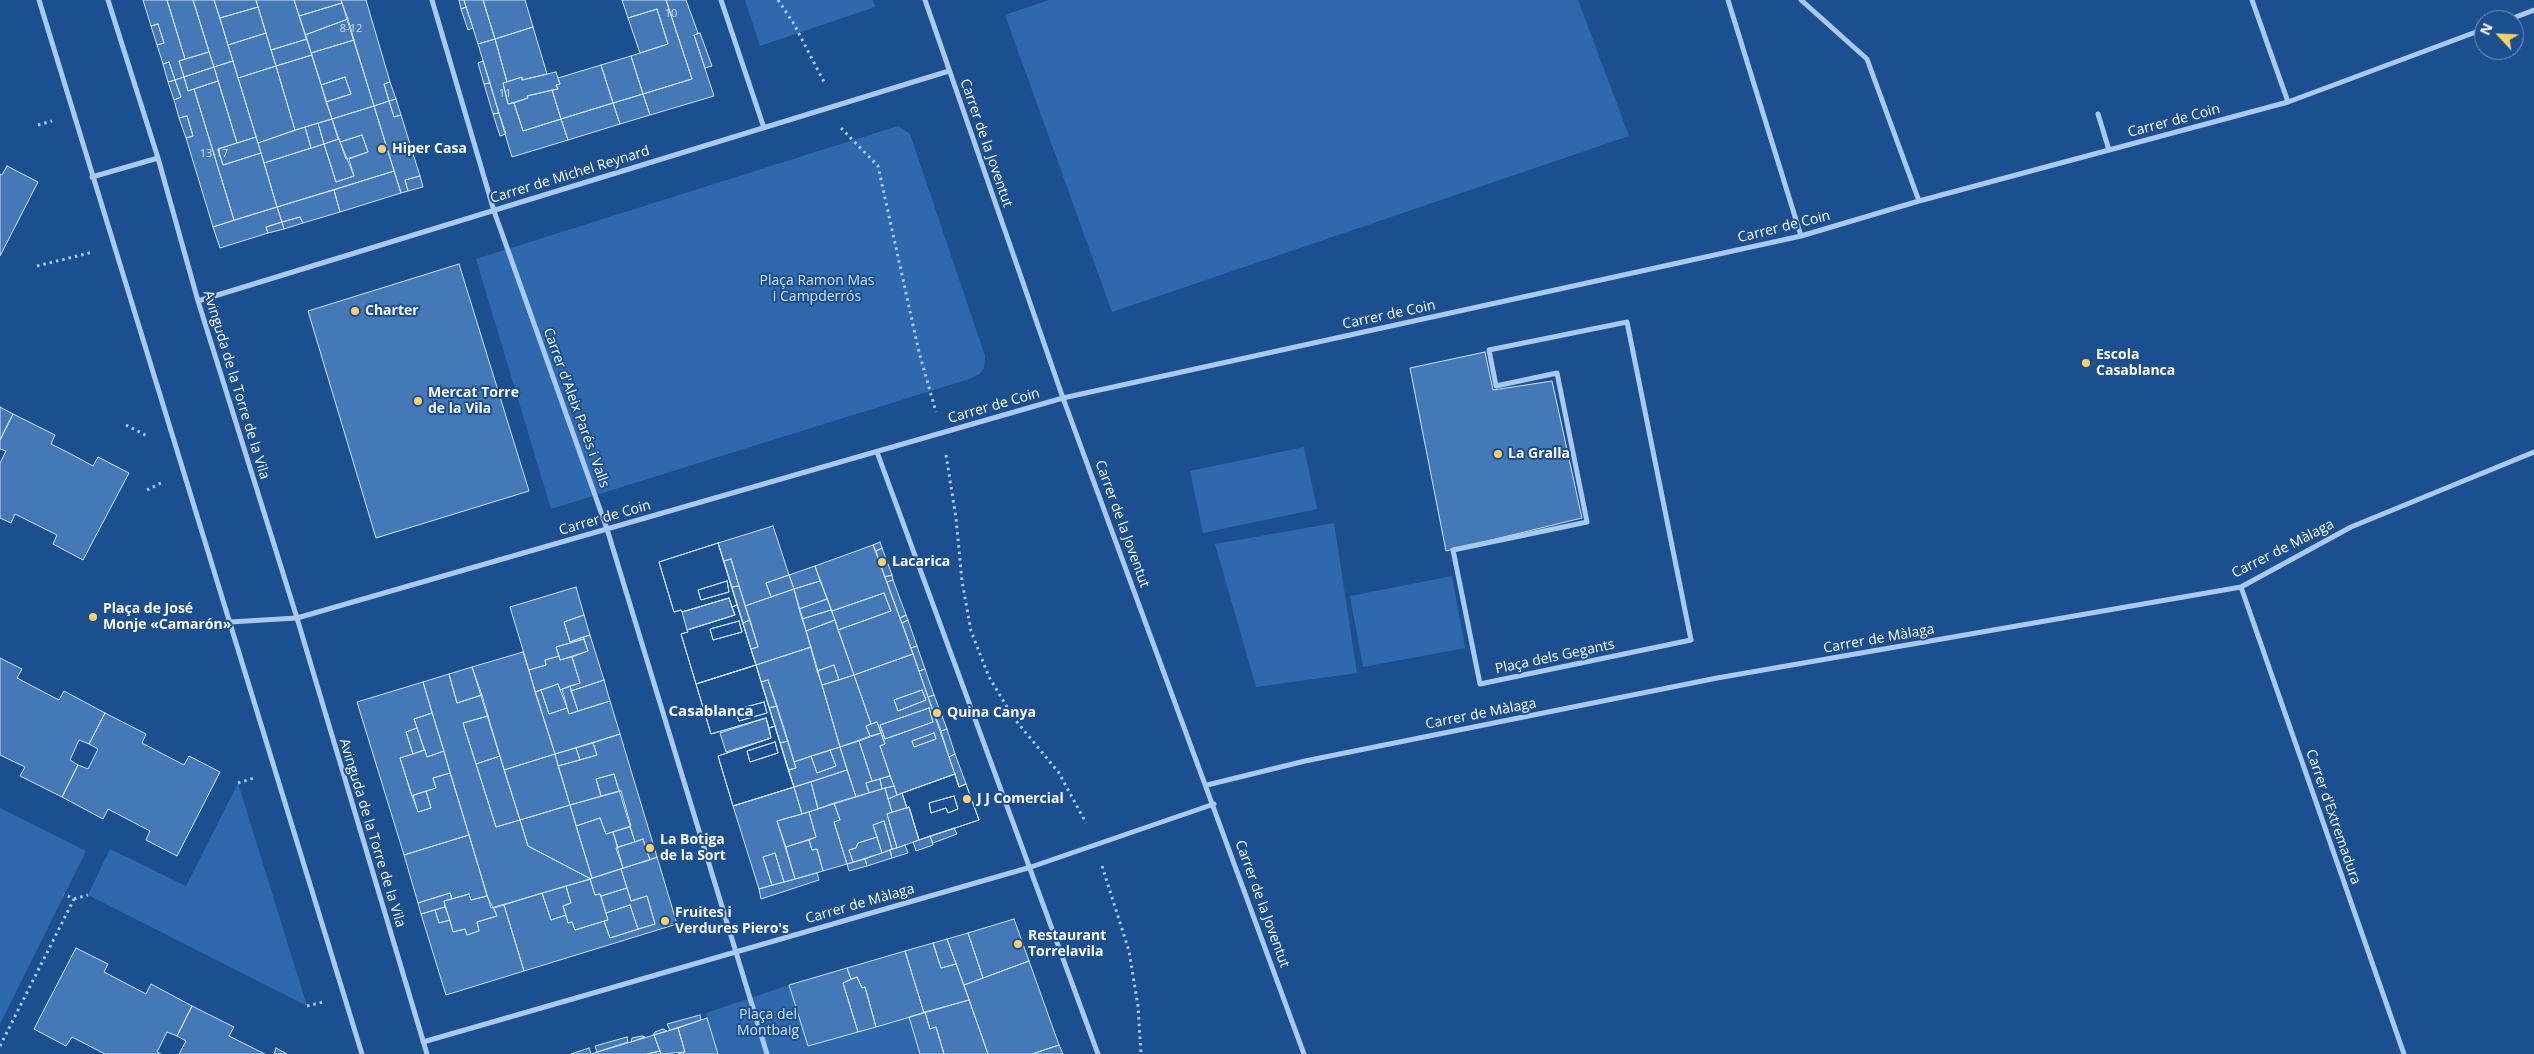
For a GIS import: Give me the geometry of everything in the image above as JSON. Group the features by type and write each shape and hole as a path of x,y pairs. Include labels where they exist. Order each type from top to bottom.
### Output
{"street":[{"path":"39,0 362,1054"},
{"name":"Avinguda de la Torre de la Vila","path":"108,0 158,158 198,301 297,618 427,1054"},
{"name":"Carrer d'Aleix Parés i Valls","path":"432,0 494,211 606,529 767,1054"},
{"path":"720,0 764,128"},
{"name":"Carrer de la Joventut","path":"925,0 948,71 1063,398 1214,804 1304,1054"},
{"path":"1728,0 1801,236"},
{"path":"1801,0 1867,59 1919,201"},
{"path":"2252,0 2288,102"},
{"name":"Carrer de Coin","path":"297,618 1063,398 1801,236 1919,201 2288,102 2474,33"},
{"name":"Carrer de Michel Reynard","path":"198,301 948,71"},
{"path":"2098,114 2108,150"},
{"path":"92,177 158,158"},
{"name":"Plaça dels Gegants","path":"1627,322 1691,640 1480,684 1453,550 1587,522 1557,373 1496,386 1489,350 1627,322"},
{"path":"877,452 1031,867 1098,1054"},
{"name":"Carrer de Màlaga","path":"1206,785 1305,761 1717,678 2241,587 2351,527 2534,452"},
{"name":"Carrer d'Extremadura","path":"2241,587 2404,1054"},
{"path":"230,622 297,618"},
{"name":"Carrer de Màlaga","path":"423,1042 1031,867 1214,804"}],"path":[{"path":"778,0 806,46 825,84 842,128 878,166 919,352 941,433 956,518 962,581 971,631 989,677 1013,718 1059,773 1094,844 1120,917 1129,951 1138,1006 1141,1054"},
{"path":"38,266 114,247"},
{"path":"64,894 74,899 88,895"},
{"path":"0,1046 74,899"}],"green space":[{"path":"745,0 873,0 875,7 760,46"},
{"path":"1049,0 1578,0 1629,136 1112,312 1005,15"},
{"name":"Plaça Ramon Mas i Campderrós","path":"898,126 910,134 985,356 984,368 979,374 972,378 551,509 476,259"},
{"path":"1304,447 1317,509 1203,533 1190,471"},
{"path":"1334,523 1357,673 1256,687 1215,544"},
{"path":"1452,576 1465,648 1363,667 1350,596"},
{"path":"238,783 307,1006 88,895 110,849 186,886"},
{"path":"0,808 86,851 0,1024"},
{"name":"Plaça del Montbaig","path":"789,985 808,1046 909,1017 920,1054 718,1054 706,1013"}],"building":[{"path":"143,0 167,0 185,59 179,61 184,77 175,80 169,62 163,64 157,45 164,43 158,24 151,26"},
{"path":"167,0 193,0 209,52 185,59"},
{"path":"193,0 214,0 233,61 214,67"},
{"path":"214,0 256,0 258,7 220,18"},
{"path":"256,0 294,0 307,39 271,50"},
{"path":"294,0 341,0 342,3 299,16"},
{"path":"341,0 366,0 390,82 384,84 389,101 374,106"},
{"path":"459,0 464,0 466,7 461,9"},
{"path":"464,0 483,0 495,39 478,44"},
{"path":"483,0 525,0 533,27 495,39"},
{"path":"622,0 666,0 692,79 643,94 631,56 668,44 657,9 628,18"},
{"path":"666,0 686,0 698,33 694,35 714,96 650,115 643,94 692,79"},
{"path":"342,3 348,19 305,35 299,16"},
{"path":"258,7 266,33 228,45 220,18"},
{"path":"466,7 473,28 468,30 461,9"},
{"path":"657,9 668,44 640,53 628,18"},
{"path":"348,19 354,40 311,53 305,35"},
{"path":"158,24 164,43 157,45 151,26"},
{"path":"533,27 547,74 522,80 522,77 507,82 495,39"},
{"path":"266,33 276,66 238,78 228,45"},
{"path":"700,33 712,66 705,68 694,35"},
{"path":"307,39 312,55 276,66 271,50"},
{"path":"495,39 507,82 503,83 508,104 514,103 523,131 561,119 568,140 512,157 478,44"},
{"path":"354,40 374,106 332,119 326,102 351,94 345,77 321,85 311,53"},
{"path":"209,52 214,67 184,77 179,61"},
{"path":"312,55 332,119 295,130 276,66"},
{"path":"631,56 643,94 613,103 601,65"},
{"path":"233,61 256,137 237,143 214,67"},
{"path":"483,61 490,83 484,84 478,63"},
{"path":"169,62 175,80 168,82 163,64"},
{"path":"601,65 613,103 561,119 552,90 558,89 556,85 560,84 558,78"},
{"path":"276,66 295,130 258,143 238,78"},
{"path":"214,67 218,81 188,91 184,77"},
{"path":"556,72 560,84 556,85 558,89 527,96 528,98 508,104 503,83 522,77 522,80"},
{"path":"184,77 188,91 194,89 234,220 213,227 186,138 193,136 187,116 179,118 174,100 181,97 175,80"},
{"path":"345,77 351,94 326,102 321,85"},
{"path":"175,80 181,97 174,100 168,82"},
{"path":"218,81 237,143 218,149 223,165 261,153 277,207 234,220 194,89"},
{"path":"390,82 396,99 389,101 384,84"},
{"path":"490,83 499,113 493,114 484,84"},
{"path":"552,90 561,119 523,131 514,103 528,98 527,96"},
{"path":"643,94 650,115 620,124 613,103"},
{"path":"396,99 401,115 394,117 389,101"},
{"path":"389,101 394,117 401,115 420,176 405,180 408,191 401,193 374,106"},
{"path":"613,103 620,124 568,140 561,119"},
{"path":"374,106 394,171 277,207 264,163 324,144 336,182 354,176 349,159 368,152 362,135 340,142 332,119"},
{"path":"499,113 506,134 500,136 493,114"},
{"path":"187,116 193,136 186,138 179,118"},
{"path":"332,119 338,139 324,144 318,123"},
{"path":"318,123 324,144 311,148 305,127"},
{"path":"305,127 311,148 264,163 258,143"},
{"path":"362,135 368,152 346,159 340,142"},
{"path":"256,137 261,153 223,165 218,149"},
{"path":"339,139 354,176 336,182 324,144"},
{"path":"7,166 38,182 0,256 0,174 2,175"},
{"path":"394,171 401,193 340,212 334,190"},
{"path":"420,176 423,187 408,191 405,180"},
{"path":"334,190 340,212 303,223 300,217 282,222 277,207"},
{"path":"277,207 282,222 266,227 268,233 220,248 213,227"},
{"path":"300,217 303,223 284,229 282,222"},
{"path":"282,222 284,229 268,233 266,227"},
{"name":"Mercat Torre de la Vila","path":"459,264 529,491 376,538 308,311"},
{"name":"La Gralla","path":"1485,352 1493,390 1552,381 1582,518 1446,551 1410,368"},
{"path":"0,407 13,414 0,440"},
{"path":"13,414 55,435 51,444 93,466 98,457 129,473 83,560 53,544 57,535 15,514 11,523 0,518 0,463 6,451 0,449 0,440"},
{"path":"773,526 789,575 766,583 771,597 745,606 731,559 724,561 718,543"},
{"path":"880,542 882,548 876,551 873,545"},
{"path":"718,543 737,605 732,607 729,598 682,612 681,610 674,612 659,562","holes":["727,581 729,592 701,600 698,590"]},
{"path":"718,543 737,605 732,607 729,598 682,612 681,610 674,612 659,562"},
{"path":"873,545 913,654 854,675 838,630 891,611 884,593 832,611 815,566"},
{"path":"882,548 892,575 885,577 876,551"},
{"path":"731,559 739,586 732,587 724,561"},
{"path":"815,566 820,581 794,589 789,575"},
{"path":"789,575 794,589 771,597 766,583"},
{"path":"892,575 893,580 887,582 885,577"},
{"path":"893,580 906,615 900,618 887,582"},
{"path":"727,581 729,592 701,600 698,590"},
{"path":"820,581 827,599 799,609 794,589"},
{"path":"739,586 750,620 743,623 732,587"},
{"path":"576,587 584,615 564,622 570,642 583,637 584,639 556,647 559,656 545,660 546,665 529,670 510,607"},
{"path":"794,589 811,647 756,665 751,649 758,647 745,606"},
{"path":"884,593 891,611 838,630 832,611"},
{"path":"729,598 735,615 687,630 682,612"},
{"path":"827,599 831,610 802,619 799,609"},
{"path":"737,605 756,665 696,684 681,634 688,632 687,630 735,615 732,607","holes":["739,621 742,632 713,640 710,629"]},
{"path":"737,605 756,665 696,684 681,634 688,632 687,630 735,615 732,607"},
{"path":"831,610 835,620 806,631 802,619"},
{"path":"584,615 590,635 570,642 564,622"},
{"path":"906,615 908,620 902,623 900,618"},
{"path":"750,620 758,647 751,649 743,623"},
{"path":"835,620 854,675 839,680 834,665 817,671 806,631"},
{"path":"908,620 917,646 911,648 902,623"},
{"path":"739,621 742,632 713,640 710,629"},
{"path":"590,635 604,680 571,691 570,686 580,683 572,657 588,651 583,637"},
{"path":"584,639 588,651 560,660 556,647"},
{"path":"917,646 925,669 919,671 911,648"},
{"path":"811,647 840,747 794,762 768,680 761,682 756,665"},
{"path":"523,652 555,754 504,770 472,667"},
{"path":"913,654 955,774 897,795 880,746 885,744 877,722 871,724 854,675","holes":["922,690 926,700 898,711 894,700","929,708 933,722 885,739 880,725","934,733 936,739 914,747 912,741"]},
{"path":"559,656 560,660 572,657 580,683 560,690 558,684 535,692 529,670 546,665 545,660"},
{"path":"0,658 22,669 17,678 34,687 59,700 64,691 105,713 89,744 79,740 70,760 78,765 62,797 20,776 25,767 0,755"},
{"path":"756,665 775,726 769,728 766,718 711,734 696,684","holes":["764,702 767,713 739,721 735,710"]},
{"path":"756,665 775,726 769,728 766,718 711,734 696,684"},
{"path":"834,665 839,680 822,685 817,671"},
{"path":"472,667 482,695 457,703 449,674"},
{"path":"925,669 934,695 928,697 919,671"},
{"path":"449,674 457,703 482,695 488,716 463,723 496,827 520,820 528,846 591,879 491,908 423,682"},
{"path":"854,675 871,724 866,726 870,736 840,747 822,685"},
{"path":"604,680 610,701 578,711 571,691"},
{"path":"768,680 777,706 769,708 761,682"},
{"path":"423,682 432,713 414,719 417,728 406,732 413,754 400,758 418,812 431,808 426,791 436,788 433,778 450,773 469,835 404,855 357,702"},
{"path":"558,684 567,708 549,714 541,690"},
{"path":"570,686 578,711 569,714 562,689"},
{"path":"541,690 549,714 567,708 569,714 610,701 620,734 555,754 535,692"},
{"path":"922,690 926,700 898,711 894,700"},
{"path":"934,695 947,729 941,731 928,697"},
{"path":"764,702 767,713 739,721 735,710"},
{"path":"777,706 788,741 780,743 769,708"},
{"path":"929,708 933,722 885,739 880,725"},
{"path":"105,713 146,734 142,743 184,765 189,756 220,772 177,856 146,840 150,831 108,809 103,819 62,797 78,765 88,769 98,749 89,744"},
{"path":"432,713 444,751 427,757 414,719"},
{"path":"488,716 500,756 476,764 463,723"},
{"path":"766,718 771,738 726,752 720,733"},
{"path":"877,722 881,733 870,736 866,726"},
{"path":"775,726 794,787 733,806 718,756 771,738 769,728","holes":["775,742 778,753 750,762 747,751"]},
{"path":"775,726 794,787 733,806 718,756 771,738 769,728"},
{"path":"417,728 424,750 413,754 406,732"},
{"path":"947,729 955,754 949,757 941,731"},
{"path":"881,733 885,744 880,746 890,776 872,781 859,741"},
{"path":"934,733 936,739 914,747 912,741"},
{"path":"620,734 657,857 650,860 643,839 635,842 614,774 596,779 601,796 570,805 558,766 597,755 593,743"},
{"path":"788,741 796,768 788,770 780,743"},
{"path":"859,741 872,781 866,783 869,793 856,797 840,747"},
{"path":"775,742 778,753 750,762 747,751"},
{"path":"593,743 597,755 580,760 576,748"},
{"path":"840,747 847,770 794,787 788,770 796,768 794,762 811,756 817,773 836,766 830,750"},
{"path":"576,748 580,760 558,766 555,754"},
{"path":"425,750 427,757 444,751 450,773 433,778 436,788 412,796 400,758"},
{"path":"830,750 836,766 817,773 811,756"},
{"path":"555,754 570,805 520,820 504,770"},
{"path":"955,754 966,784 959,787 949,757"},
{"path":"500,756 520,820 496,827 476,764"},
{"path":"847,770 856,797 818,809 811,782"},
{"path":"614,774 619,791 601,796 596,779"},
{"path":"955,774 959,787 966,784 979,820 919,840 909,807 907,808 902,793","holes":["954,796 958,809 948,813 946,808 931,813 929,803"]},
{"path":"955,774 959,787 966,784 979,820 919,840 909,807 907,808 902,793"},
{"path":"890,776 894,786 882,789 880,779"},
{"path":"880,779 882,789 869,793 866,783"},
{"path":"811,782 818,809 802,814 794,787"},
{"path":"894,786 897,795 888,799 885,788"},
{"path":"794,787 802,814 777,821 795,879 784,882 775,853 763,857 772,885 759,889 733,806"},
{"path":"885,788 892,812 887,814 897,848 892,849 884,821 873,825 877,837 858,843 856,848 849,850 853,862 847,864 834,822 840,820 834,803"},
{"path":"426,791 431,808 418,812 413,795"},
{"path":"621,791 631,826 606,834 600,818 576,826 570,805"},
{"path":"902,793 907,808 892,812 888,799"},
{"path":"954,796 958,809 948,813 946,808 931,813 929,803"},
{"path":"834,803 840,820 834,822 847,864 823,871 817,849 812,850 809,840 816,837 809,812"},
{"path":"570,805 591,879 528,846 520,820"},
{"path":"909,807 919,840 897,848 887,814"},
{"path":"809,812 816,837 786,847 777,821"},
{"path":"600,818 606,834 613,832 623,868 592,878 576,826"},
{"path":"884,821 892,849 882,853 873,825"},
{"path":"630,827 635,842 618,847 613,832"},
{"path":"954,828 957,834 933,843 930,836"},
{"path":"469,835 487,896 471,900 469,894 452,899 450,893 418,903 404,855"},
{"path":"930,836 933,845 916,851 913,842"},
{"path":"877,837 882,853 853,862 849,850 856,848 858,843"},
{"path":"643,839 650,860 623,868 616,848"},
{"path":"809,840 812,850 817,849 823,871 795,879 786,847"},
{"path":"905,845 908,853 892,858 890,850"},
{"path":"890,850 892,858 867,866 865,859"},
{"path":"775,853 784,882 772,885 763,857"},
{"path":"657,857 677,924 524,971 504,905 542,893 551,920 566,915 568,923 572,922 575,930 604,921 610,938 655,924 647,896 631,901 621,869"},
{"path":"865,859 867,866 849,871 847,864"},
{"path":"621,869 627,888 601,896 600,894 595,895 590,879"},
{"path":"817,873 819,880 761,899 759,889"},
{"path":"590,879 595,895 600,894 608,920 575,930 572,922 568,923 563,906 571,903 566,886"},
{"path":"566,886 571,903 563,906 566,915 551,920 542,893"},
{"path":"627,888 631,901 647,896 655,924 638,929 630,905 606,913 601,896"},
{"path":"450,893 452,899 444,901 445,907 421,914 418,903"},
{"path":"469,894 471,900 487,896 497,916 477,922 479,931 467,935 465,929 453,932 444,901"},
{"path":"504,905 524,971 446,995 421,914 435,910 439,923 450,920 453,932 465,929 467,935 479,931 477,922 497,916 494,908"},
{"path":"630,905 638,929 610,938 604,921 608,920 606,913"},
{"path":"445,907 450,920 439,923 435,910"},
{"path":"1014,919 1029,961 983,978 968,933"},
{"path":"968,933 983,978 964,985 947,939"},
{"path":"947,939 956,964 941,968 933,943"},
{"path":"933,943 941,968 956,964 969,1000 924,1013 905,951"},
{"path":"76,948 108,964 104,972 146,994 151,984 192,1006 177,1036 167,1032 157,1052 161,1054 105,1054 72,1037 66,1046 34,1029"},
{"path":"905,951 924,1013 876,1027 865,987 862,988 857,977 851,979 847,968"},
{"path":"1029,961 1059,1045 1032,1054 988,1054 964,985"},
{"path":"847,968 851,979 843,983 858,1032 808,1046 789,985"},
{"path":"857,977 862,988 865,987 876,1027 858,1032 843,983"},
{"path":"969,1000 988,1054 944,1054 936,1027 930,1029 925,1012"},
{"path":"192,1006 234,1027 229,1036 265,1054 179,1054 186,1041 177,1036"},
{"path":"925,1012 930,1029 936,1027 944,1054 920,1054 909,1017"},
{"path":"700,1015 701,1020 670,1030 667,1024"},
{"path":"707,1018 718,1054 678,1054 685,1052 678,1028"},
{"path":"678,1028 685,1052 661,1054 654,1035"},
{"path":"663,1029 667,1031 653,1035 655,1032"},
{"path":"654,1035 660,1051 647,1054 591,1054"},
{"path":"627,1037 628,1042 597,1052 595,1046"},
{"path":"645,1037 631,1042 632,1038"},
{"path":"1059,1045 1063,1054 1032,1054"},
{"path":"276,1048 287,1054 274,1054"},
{"path":"589,1048 591,1054 571,1054"},
{"path":"660,1051 661,1054 647,1054"}],"place":[{"name":"Hiper Casa","path":"382,149"},
{"name":"Charter","path":"355,311"},
{"name":"Escola Casablanca","path":"2086,363"},
{"name":"Mercat Torre de la Vila","path":"418,401"},
{"name":"La Gralla","path":"1498,454"},
{"name":"Lacarica","path":"882,562"},
{"name":"Plaça de José Monje «Camarón»","path":"93,617"},
{"name":"Quina Canya","path":"937,713"},
{"name":"J J Comercial","path":"967,799"},
{"name":"La Botiga de la Sort","path":"650,848"},
{"name":"Fruites i Verdures Piero's","path":"665,921"},
{"name":"Restaurant Torrelavila","path":"1018,944"}],"district":[{"name":"Casablanca","path":"711,712"}]}
